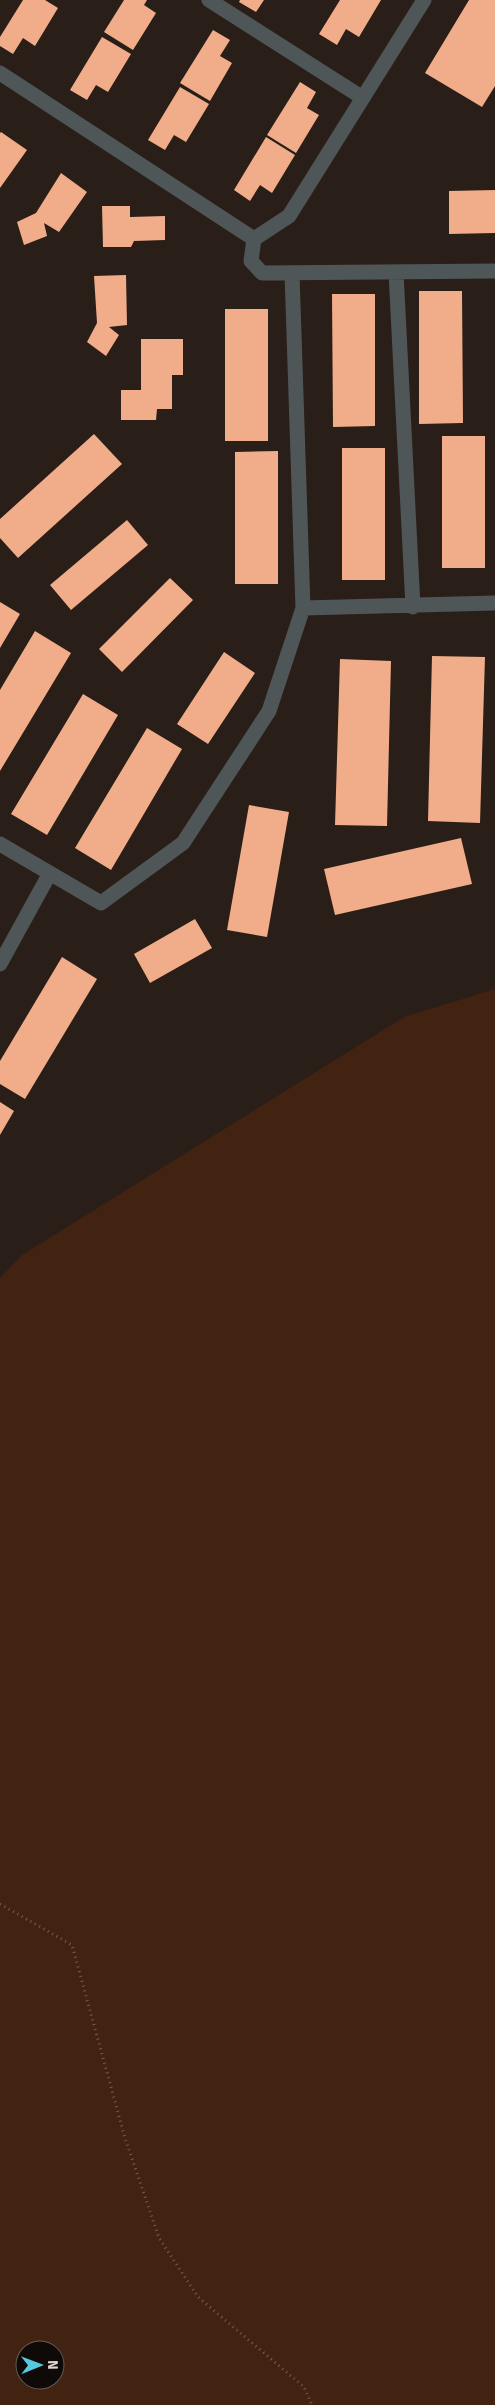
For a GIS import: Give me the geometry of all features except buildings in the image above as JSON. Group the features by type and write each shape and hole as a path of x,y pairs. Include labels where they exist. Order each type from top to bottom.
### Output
{"lane":[{"path":"209,0 362,98"},
{"path":"424,0 289,216 254,239 251,261 262,274 495,271"},
{"path":"0,73 254,239"},
{"path":"396,272 413,607"},
{"path":"0,844 101,903 183,843 269,711 303,608 292,273"},
{"path":"303,608 413,607 495,603"},
{"path":"0,964 50,873"}],"path":[{"path":"0,1904 72,1945 125,2138 159,2238 198,2297 304,2387 312,2405"}],"shaded area":[{"path":"495,989 495,2405 0,2405 0,1278 22,1255 404,1017"}]}
